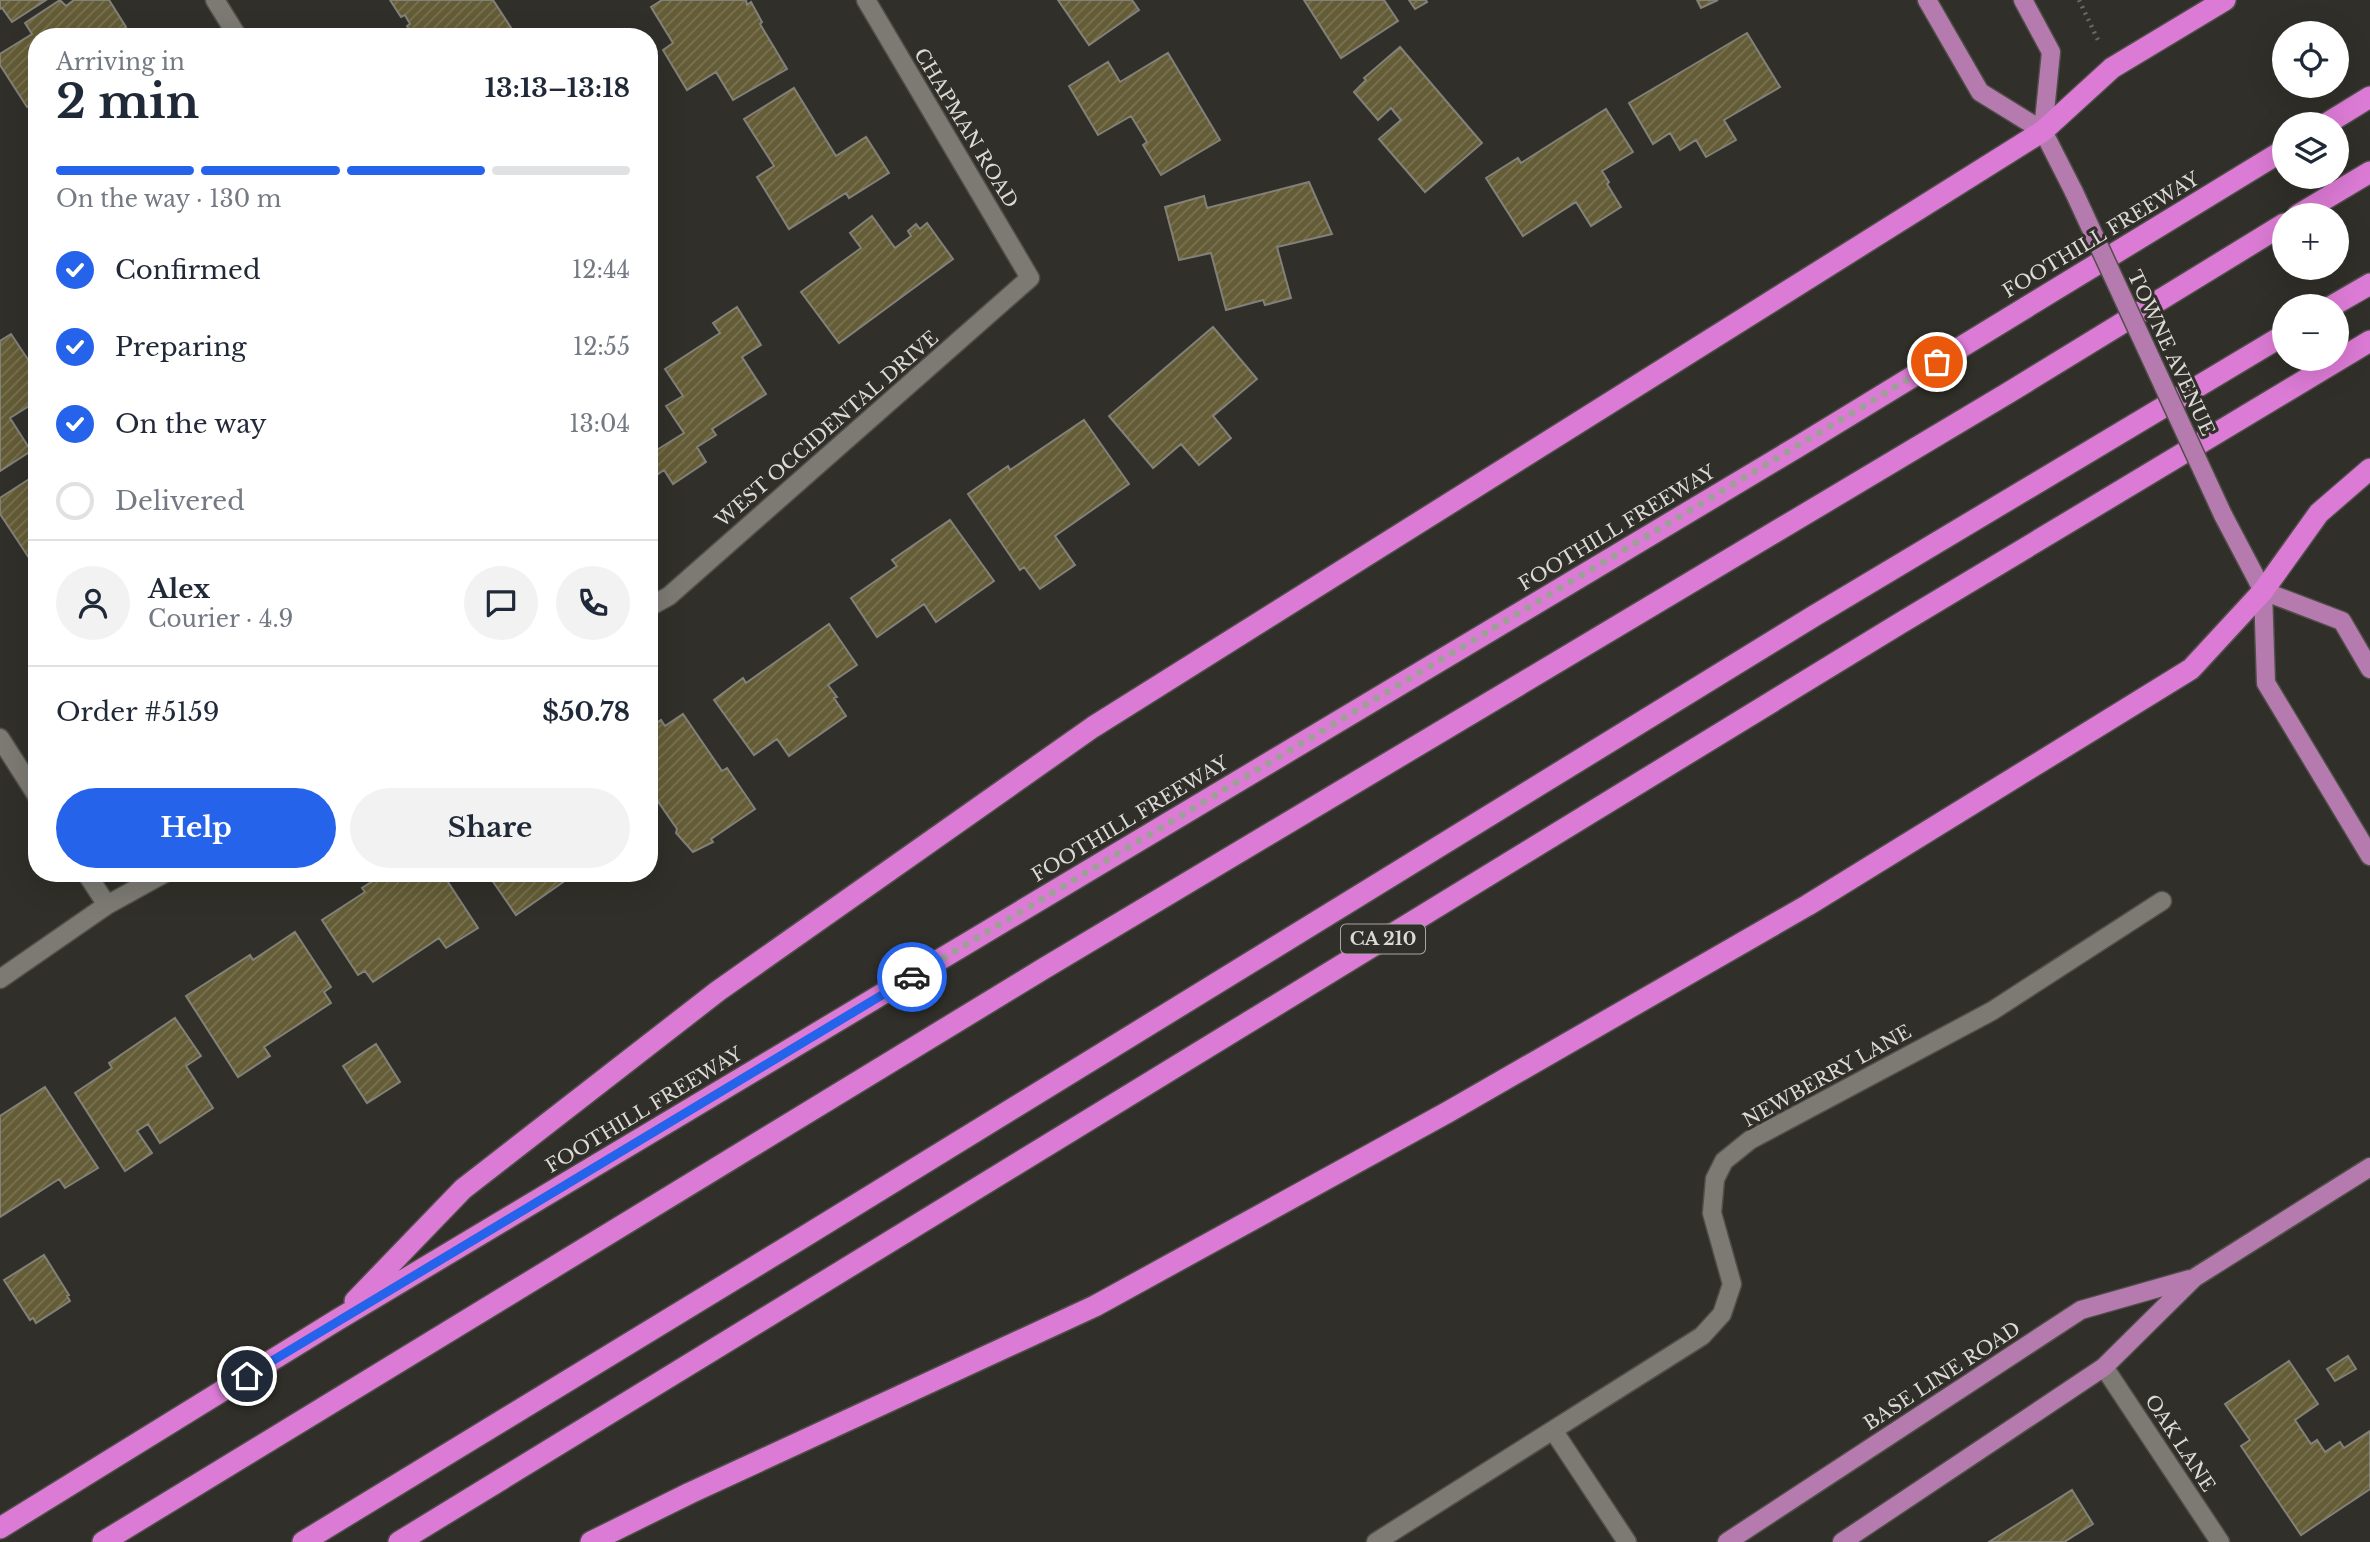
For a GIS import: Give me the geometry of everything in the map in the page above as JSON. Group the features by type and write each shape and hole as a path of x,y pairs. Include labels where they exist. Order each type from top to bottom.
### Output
{"highway":[{"path":"337,1320 463,1189 718,991 1093,727 2043,131 2112,68 2225,0"},
{"path":"2346,112 2370,97"},
{"name":"FOOTHILL FREEWAY","path":"0,1528 337,1320 1799,446 2272,157"},
{"path":"2318,203 2370,172"},
{"path":"103,1542 1043,969 2008,393 2272,231"},
{"path":"2349,296 2370,284"},
{"name":"CA 210","path":"399,1542 1899,624 2370,341"},
{"path":"303,1542 1814,616 2272,342"},
{"path":"592,1542 703,1487 1095,1306 1460,1105 1808,905 2191,670 2263,591 2319,513 2370,469"}],"main road":[{"path":"1927,0 1980,92 2043,131 2051,52 2023,0"},
{"name":"TOWNE AVENUE","path":"2043,131 2074,192 2222,515 2263,591 2266,683 2370,856"},
{"path":"2263,591 2342,621 2370,669"},
{"name":"BASE LINE ROAD","path":"1842,1542 2104,1367 2194,1278 2370,1167"},
{"name":"BASE LINE ROAD","path":"1727,1542 2081,1310 2194,1278"}],"street":[{"path":"215,0 232,28"},
{"name":"CHAPMAN ROAD","path":"866,0 1030,278"},
{"name":"WEST OCCIDENTAL DRIVE","path":"658,602 669,596 1030,278"},
{"path":"0,738 28,782"},
{"path":"92,882 107,905"},
{"path":"0,979 107,905 149,882"},
{"name":"NEWBERRY LANE","path":"1376,1542 1702,1336 1722,1314 1732,1284 1712,1213 1715,1179 1724,1161 1750,1140 1992,1011 2162,901"},
{"name":"OAK LANE","path":"2104,1367 2220,1542"},
{"path":"1553,1430 1627,1542"}],"path":[{"path":"2079,0 2112,68"}],"building":[{"path":"0,0 46,0 12,22 2,8 0,9"},
{"path":"60,0 66,6 74,0 109,0 126,27 28,28 25,23"},
{"path":"390,0 493,0 511,28 408,28 410,24 405,15 401,17"},
{"path":"662,0 746,0 747,5 751,2 762,22 760,24 787,69 733,100 716,72 687,90 663,50 673,43 651,7"},
{"path":"1058,0 1132,0 1139,10 1089,45"},
{"path":"1304,0 1384,0 1398,21 1341,58"},
{"path":"1409,0 1426,0 1427,2 1415,9"},
{"path":"1697,0 1718,0 1701,8"},
{"path":"1747,33 1780,87 1724,120 1736,140 1706,157 1696,140 1680,150 1670,133 1653,144 1629,103"},
{"path":"28,36 27,107 0,65 0,54"},
{"path":"1400,47 1482,143 1425,192 1379,139 1401,120 1391,108 1378,120 1354,92 1366,80 1364,78"},
{"path":"1168,53 1220,140 1161,175 1143,145 1147,142 1131,116 1098,135 1069,86 1108,62 1120,82"},
{"path":"794,88 836,156 866,137 889,173 849,198 846,193 789,229 757,177 774,166 744,119"},
{"path":"1606,109 1633,152 1602,171 1621,207 1591,226 1576,202 1523,236 1486,178 1518,158 1521,163"},
{"path":"1309,182 1332,234 1277,247 1291,298 1265,305 1263,300 1226,310 1211,253 1179,260 1165,207 1204,196 1207,208"},
{"path":"872,216 895,248 911,236 908,231 916,224 920,229 927,223 953,259 839,343 801,292 861,248 850,233"},
{"path":"737,307 761,345 742,357 766,394 712,429 716,435 697,447 706,462 673,484 664,470 658,474 658,449 684,433 666,406 683,396 665,369 720,333 713,323"},
{"path":"1213,327 1257,379 1213,416 1231,438 1199,465 1181,444 1153,468 1109,416"},
{"path":"11,334 28,360 28,407 10,418 28,446 28,453 0,471 0,341"},
{"path":"1084,420 1129,484 1055,536 1075,565 1040,589 1024,567 1020,570 968,494 1008,466 1010,470"},
{"path":"28,480 28,556 0,514 0,498"},
{"path":"950,520 994,581 936,622 924,604 877,637 851,598 897,566 892,560"},
{"path":"829,624 857,665 828,685 846,716 789,756 777,739 754,755 714,700 743,678 746,683"},
{"path":"683,714 722,771 727,768 755,809 711,839 713,842 693,852 676,833 677,829 658,802 658,722 661,720 665,726"},
{"path":"371,882 448,882 478,928 446,948 439,938 373,982 365,971 358,975 322,920 365,892 362,888"},
{"path":"493,882 563,882 516,915"},
{"path":"295,932 331,987 324,992 331,1003 264,1047 270,1056 238,1077 186,996 250,955 253,960"},
{"path":"175,1018 201,1056 186,1066 213,1108 160,1143 148,1124 137,1131 152,1153 125,1171 75,1093 112,1068 109,1063"},
{"path":"376,1044 400,1082 367,1103 343,1066"},
{"path":"45,1087 98,1168 65,1188 59,1179 0,1217 0,1116"},
{"path":"44,1255 70,1301 36,1323 33,1318 30,1320 4,1280"},
{"path":"2348,1356 2356,1369 2335,1381 2327,1369"},
{"path":"2289,1361 2318,1404 2295,1420 2311,1444 2317,1440 2325,1452 2340,1442 2344,1448 2370,1431 2370,1489 2301,1535 2241,1446 2250,1440 2225,1404"},
{"path":"2072,1490 2093,1524 2064,1542 1989,1542"}],"way so far":[{"path":"912,977 1937,362"}],"route":[{"path":"247,1376 912,977"}]}
